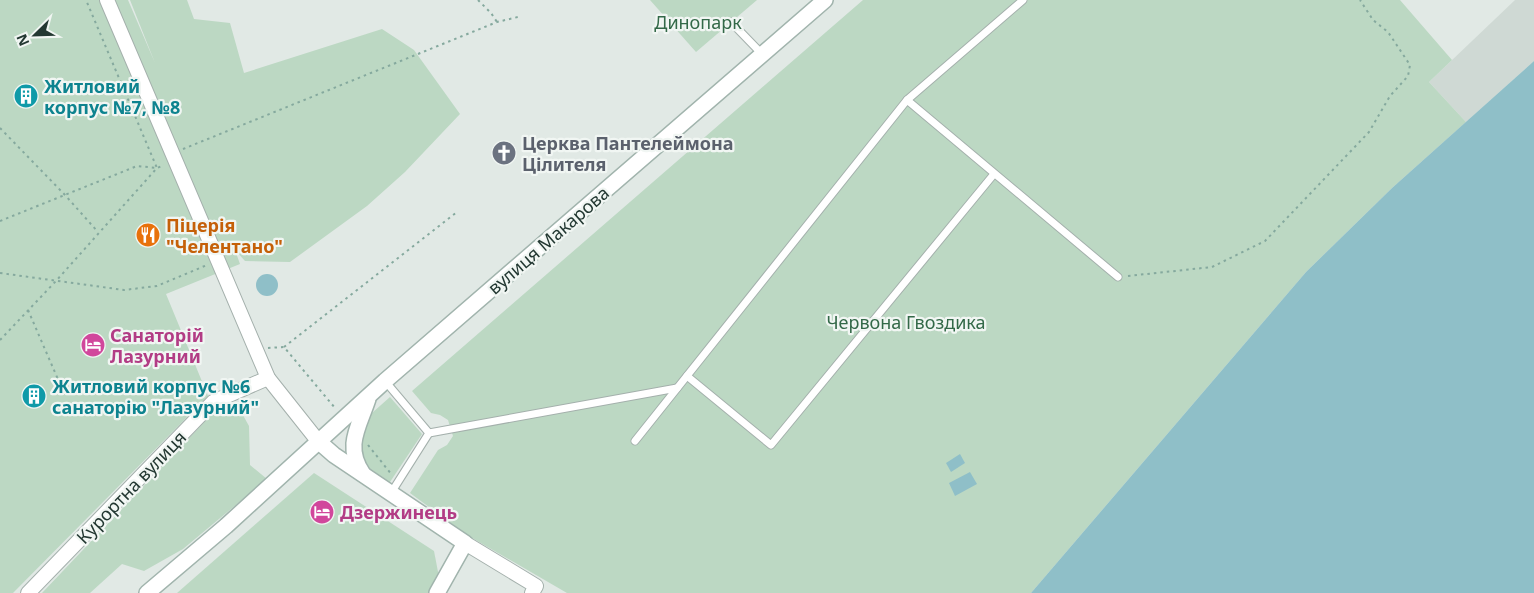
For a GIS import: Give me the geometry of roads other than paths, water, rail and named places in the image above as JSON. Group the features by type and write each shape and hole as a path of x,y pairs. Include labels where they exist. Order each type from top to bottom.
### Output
{"main road":[{"name":"вулиця Макарова","path":"147,593 226,526 386,381 825,0"},
{"path":"364,475 357,465 353,451 354,435 369,397"},
{"path":"318,441 364,475 394,488 465,543 436,593"}],"street":[{"path":"107,0 268,378 318,441"},
{"name":"Курортна вулиця","path":"28,593 213,402 268,378"},
{"path":"465,543 534,589"}],"lane":[{"path":"635,441 906,100 1023,0"},
{"path":"731,22 762,54"},
{"path":"906,100 1118,277"},
{"path":"688,376 771,445 994,174"},
{"path":"386,381 428,433"},
{"path":"394,488 428,433 677,388"}],"water":[{"path":"1534,61 1534,593 1031,593 1306,272 1392,188"},
{"path":"267,274 275,277 278,285 275,293 267,296 259,293 256,285 259,277"},
{"path":"960,454 965,463 951,472 946,463"},
{"path":"970,472 977,484 955,496 949,483"}],"place":[{"name":"Житловий корпус №7, №8","path":"26,96"},
{"name":"Церква Пантелеймона Цілителя","path":"504,153"},
{"name":"Піцерія \"Челентано\"","path":"148,235"},
{"name":"Санаторій Лазурний","path":"93,345"},
{"name":"Житловий корпус №6 санаторію \"Лазурний\"","path":"34,396"},
{"name":"Дзержинець","path":"322,512"}],"park label":[{"name":"Динопарк","path":"698,22"},
{"name":"Червона Гвоздика","path":"906,322"}]}
